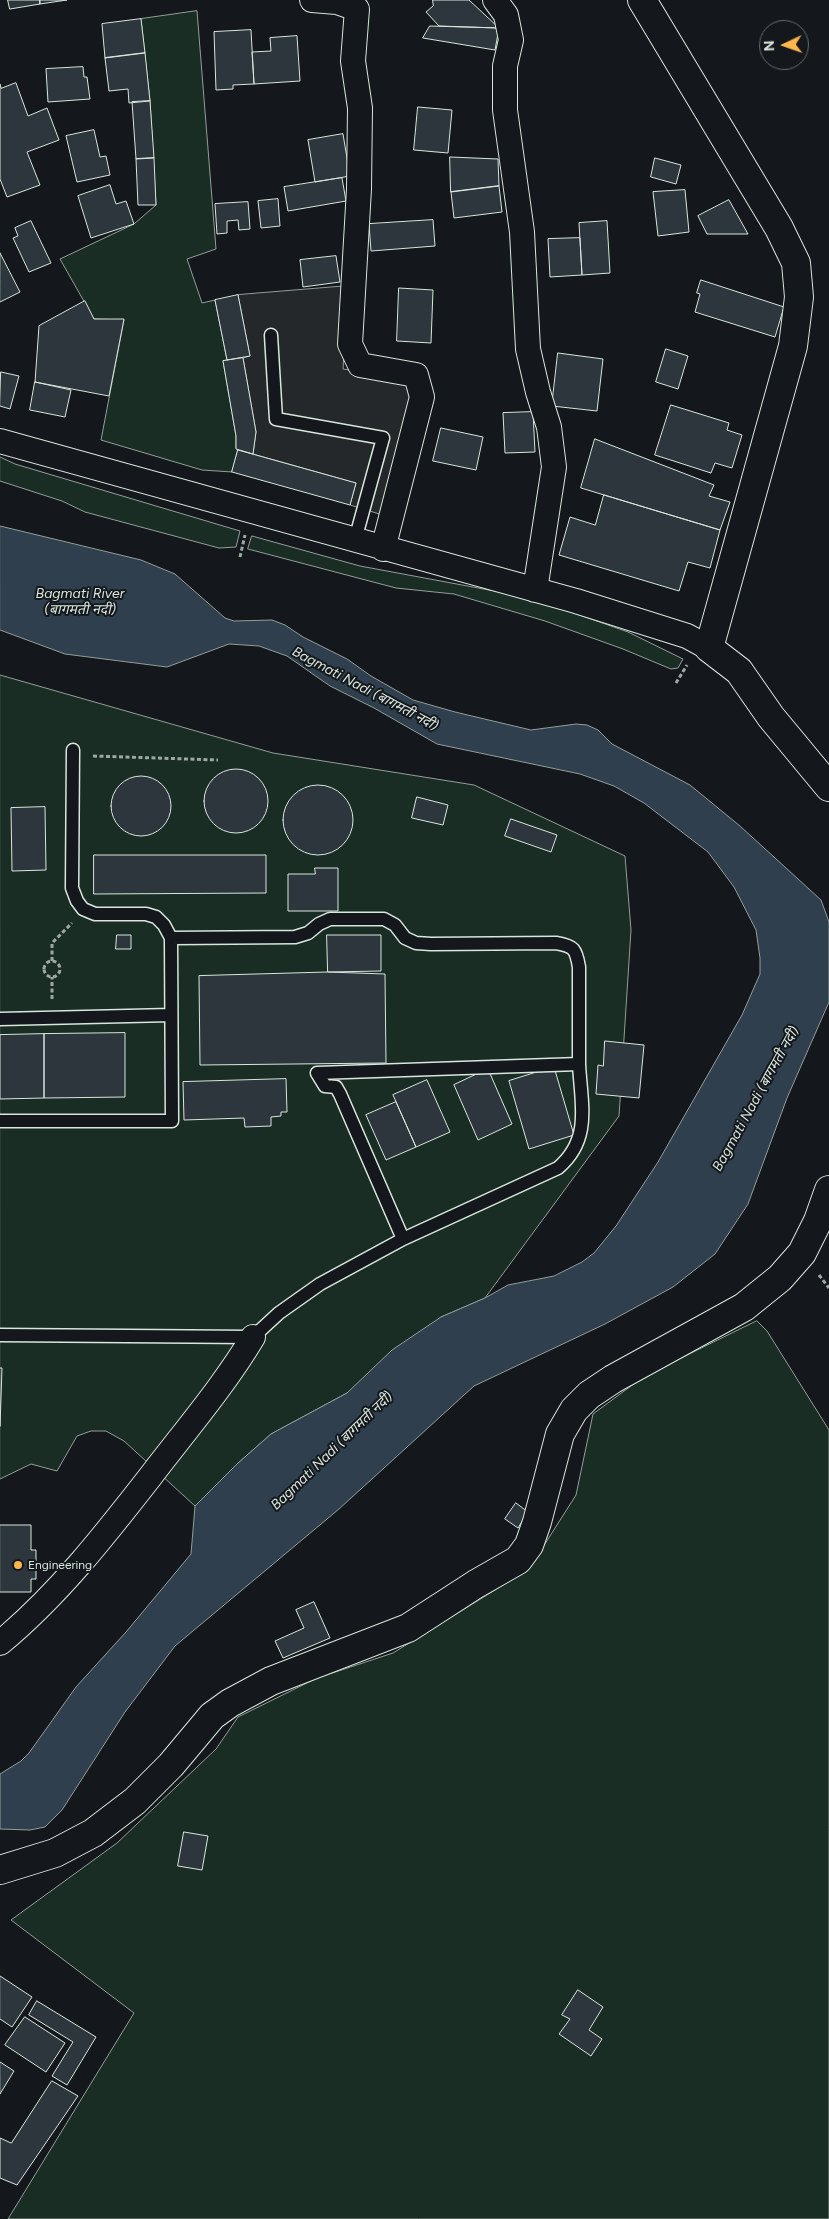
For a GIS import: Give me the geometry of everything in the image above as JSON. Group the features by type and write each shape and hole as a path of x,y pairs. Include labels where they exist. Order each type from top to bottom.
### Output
{"street":[{"path":"312,0 337,2 357,9 352,61 360,108 359,189 350,344 360,365 416,375 422,397 383,549"},
{"path":"495,0 506,15 511,40 505,66 505,110 522,232 528,349 538,392 549,427 554,467 534,590"},
{"path":"642,0 779,228 796,262 800,297 793,346 709,648"},
{"path":"0,441 534,590 687,636 709,648 740,671 771,717 829,787"},
{"path":"0,1870 55,1853 93,1833 135,1801 171,1765 212,1716 230,1703 271,1681 408,1628 476,1584 518,1560 529,1545 537,1522 560,1434 574,1410 589,1395 613,1379 744,1307 780,1278 802,1253 818,1221 829,1190"},
{"path":"0,1643 22,1625 67,1579 109,1531 223,1384 253,1336"}],"lane":[{"path":"271,335 276,420 384,438 355,540"},
{"path":"0,1121 172,1121 171,938 164,925 156,917 146,914 95,914 83,909 72,888 73,754"},
{"path":"0,1335 253,1336 279,1313 320,1284 403,1239 558,1168 570,1157 578,1144 582,1130 579,966 577,953 569,945 556,943 416,943 405,938 395,925 384,919 330,919 319,924 308,933 295,937 171,938"},
{"path":"0,1019 170,1015"},
{"path":"403,1239 340,1094 336,1087 325,1086 317,1073 580,1064"}],"path":[{"path":"73,754 218,760"},
{"path":"52,961 52,943 83,909"},
{"path":"52,961 57,963 60,970 52,977 45,974 44,969 48,962 52,961"}],"green space":[{"path":"197,11 216,249 187,259 202,303 215,300 227,360 223,361 236,436 236,448 238,450 232,472 202,470 101,440 124,320 94,319 60,259 134,224 156,205 150,101 141,19"},
{"path":"0,457 15,464 240,531 236,547 219,548 85,512 62,501 0,481"},
{"path":"252,536 360,566 505,593 554,606 628,632 683,659 678,668 671,669 623,649 545,621 454,594 396,588 248,549"},
{"path":"0,675 273,753 474,785 625,856 631,930 619,1116 485,1298 441,1317 347,1393 271,1434 237,1464 195,1506 124,1441 106,1431 91,1431 77,1436 57,1471 31,1464 0,1479"},
{"path":"757,1321 767,1331 829,1430 829,2219 8,2219 134,2013 11,1920 117,1843 216,1749 238,1717 317,1678 393,1653 529,1569 576,1495 593,1414 635,1383"}],"shaded area":[{"path":"348,286 343,369 409,379 415,384 386,516 350,505 356,483 253,454 256,432 243,358 250,356 238,295"}],"water":[{"name":"Bagmati River (बागमती नदी)","path":"0,526 141,560 175,574 225,618 234,621 272,620 285,625 303,637 347,659 371,676 413,700 531,730 576,724 587,725 598,730 612,744 690,785 740,826 821,900 829,922 829,1002 787,1098 748,1204 715,1254 673,1287 605,1324 474,1386 339,1509 175,1646 125,1712 62,1810 45,1827 30,1830 0,1829 0,1774 21,1761 29,1753 76,1687 126,1632 191,1554 195,1506 237,1464 271,1434 347,1393 392,1350 441,1317 485,1298 508,1285 554,1276 582,1262 594,1253 616,1226 658,1162 742,1015 760,974 760,958 756,930 734,887 708,852 644,803 614,786 580,774 437,744 374,708 330,686 287,656 259,646 229,644 167,667 65,654 0,630"}],"building":[{"path":"8,0 40,0 40,4 10,9"},
{"path":"40,0 67,0 40,4"},
{"path":"433,0 469,0 499,28 439,26 426,12 433,6"},
{"path":"141,19 145,53 105,58 102,24"},
{"path":"430,26 499,28 495,50 423,38"},
{"path":"251,30 254,84 233,85 233,89 216,90 214,32"},
{"path":"297,36 300,81 254,84 252,52 271,51 270,38"},
{"path":"145,53 150,101 129,103 128,89 109,91 105,58"},
{"path":"83,67 84,77 87,77 90,99 48,102 46,69"},
{"path":"16,83 28,116 47,108 59,140 27,152 40,185 7,197 0,179 0,84 1,88"},
{"path":"150,101 154,158 136,159 132,102"},
{"path":"418,107 452,110 448,153 414,150"},
{"path":"94,130 100,157 106,156 110,175 77,182 66,136"},
{"path":"343,134 350,176 315,182 308,140"},
{"path":"450,157 498,159 499,186 451,192"},
{"path":"154,158 156,205 138,205 136,159"},
{"path":"655,158 681,165 676,184 651,177"},
{"path":"342,178 346,201 288,211 284,187"},
{"path":"110,185 116,204 126,201 134,224 91,238 78,196"},
{"path":"499,186 502,212 454,218 451,192"},
{"path":"685,190 689,232 658,236 653,192"},
{"path":"278,199 280,226 261,228 258,201"},
{"path":"729,200 748,234 707,234 698,216"},
{"path":"248,202 250,229 239,230 238,220 227,221 227,233 217,234 215,204"},
{"path":"433,220 435,246 371,251 369,224"},
{"path":"31,221 51,263 29,272 13,238 18,236 15,228"},
{"path":"607,221 610,273 582,275 579,223"},
{"path":"580,238 582,275 550,277 548,239"},
{"path":"0,253 20,292 0,302"},
{"path":"336,256 340,282 303,287 300,260"},
{"path":"701,280 784,307 775,337 695,312 700,294 697,293"},
{"path":"399,288 433,290 431,343 397,341"},
{"path":"238,295 250,356 227,360 215,300"},
{"path":"85,301 94,319 124,319 109,396 35,382 39,326"},
{"path":"666,349 688,356 678,389 656,382"},
{"path":"558,353 603,359 597,411 552,406"},
{"path":"243,358 256,432 253,454 236,449 236,436 223,361"},
{"path":"1,372 19,376 10,409 0,406"},
{"path":"35,382 71,390 65,417 30,410"},
{"path":"671,405 729,423 727,430 742,435 732,468 715,463 711,473 655,455"},
{"path":"533,412 535,452 505,453 503,413"},
{"path":"441,428 483,437 476,470 433,461"},
{"path":"595,439 714,485 709,496 730,502 720,530 581,488"},
{"path":"238,450 356,483 350,505 232,472"},
{"path":"604,495 720,530 710,568 688,562 679,591 559,555 570,517 595,525"},
{"path":"236,769 248,771 259,778 266,789 268,801 266,813 259,824 248,831 236,833 224,831 213,824 206,813 204,801 206,789 213,778 224,771"},
{"path":"141,776 158,781 166,789 171,806 166,823 158,831 141,836 124,831 116,823 111,806 116,789 124,781"},
{"path":"318,785 331,788 343,795 350,807 353,820 350,833 343,845 331,852 318,855 305,852 293,845 286,833 283,820 286,807 293,795 305,788"},
{"path":"417,797 448,805 443,825 412,818"},
{"path":"45,807 46,870 12,871 11,808"},
{"path":"511,819 557,835 551,852 505,836"},
{"path":"94,855 266,855 266,893 94,894"},
{"path":"315,868 338,868 338,911 288,911 288,874 315,874"},
{"path":"117,935 131,935 131,949 116,949"},
{"path":"327,935 381,935 381,971 328,972"},
{"path":"328,972 385,974 386,1063 200,1065 199,976"},
{"path":"125,1033 125,1097 44,1098 44,1034"},
{"path":"44,1034 44,1098 0,1099 0,1035"},
{"path":"605,1041 644,1045 639,1098 596,1094 598,1065 603,1066"},
{"path":"554,1067 574,1135 529,1149 509,1081"},
{"path":"488,1069 512,1124 478,1140 454,1085"},
{"path":"286,1079 287,1112 281,1112 281,1116 271,1117 271,1126 245,1127 244,1118 184,1120 183,1082"},
{"path":"427,1080 450,1132 416,1147 393,1095"},
{"path":"396,1102 416,1147 386,1160 366,1115"},
{"path":"0,1368 2,1368 0,1426"},
{"path":"516,1503 528,1512 518,1528 505,1519"},
{"name":"Engineering","path":"0,1525 31,1525 31,1550 36,1550 36,1579 31,1579 31,1592 0,1592"},
{"path":"314,1602 330,1638 283,1658 275,1641 304,1628 296,1610"},
{"path":"184,1832 208,1836 202,1870 178,1866"},
{"path":"0,1976 32,1997 12,2027 0,2019"},
{"path":"578,1990 603,2007 589,2030 602,2039 591,2056 559,2034 570,2019 562,2015"},
{"path":"37,2001 96,2037 67,2085 52,2076 73,2042 29,2015"},
{"path":"25,2017 65,2043 46,2072 5,2045"},
{"path":"0,2062 14,2071 0,2094"},
{"path":"52,2081 78,2096 17,2185 0,2178 0,2138 11,2143"}],"place":[{"name":"Engineering","path":"18,1565"}],"water label":[{"name":"Bagmati Nadi (बागमती नदी)","path":"365,689"},
{"name":"Bagmati Nadi (बागमती नदी)","path":"756,1099"},
{"name":"Bagmati Nadi (बागमती नदी)","path":"332,1451"}]}
